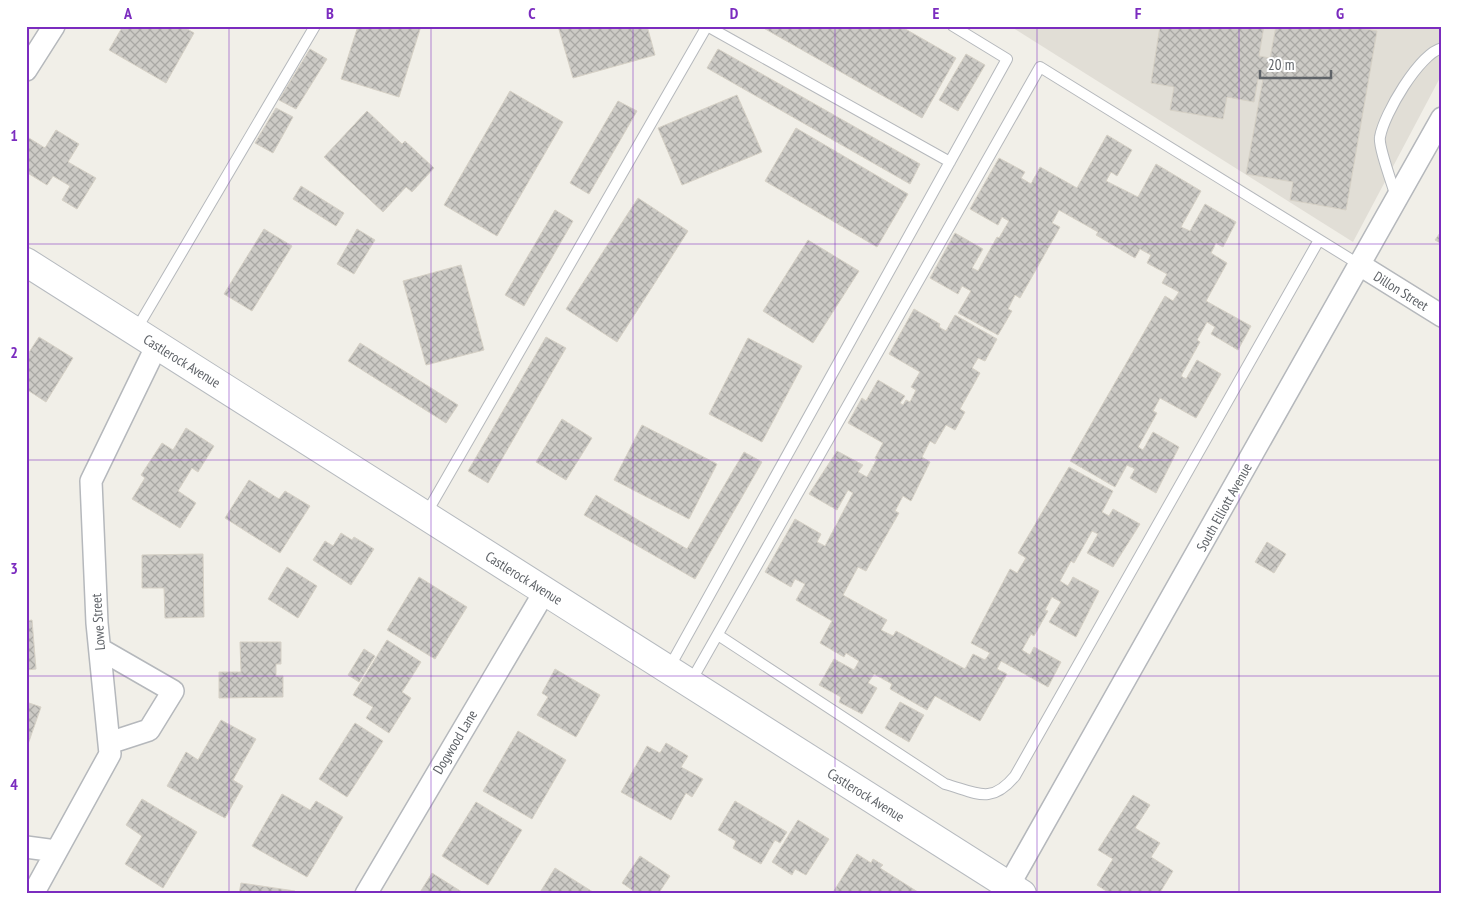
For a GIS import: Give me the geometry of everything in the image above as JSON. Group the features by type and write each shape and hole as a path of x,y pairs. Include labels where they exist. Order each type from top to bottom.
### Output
{"street":[{"path":"26,70 54,26"},
{"name":"South Elliott Avenue","path":"1011,891 1442,118"},
{"name":"Castlerock Avenue","path":"26,262 679,676 1011,891"},
{"name":"Dillon Street","path":"1360,265 1442,316"},
{"name":"Lowe Street","path":"33,894 110,754 100,649 91,481 146,338"},
{"name":"Dogwood Lane","path":"366,894 544,591"},
{"path":"100,649 173,691 149,730 109,743"},
{"path":"26,847 56,851"}],"lane":[{"path":"146,338 315,26"},
{"path":"425,515 707,26 950,162"},
{"path":"679,676 950,162 1007,59 953,26"},
{"path":"1397,200 1379,139 1403,85 1424,62 1442,48"},
{"path":"679,676 718,635 1040,68 1360,265"},
{"path":"718,635 945,784 985,795 1004,790 1016,776 1319,240"}],"shaded area":[{"path":"1010,26 1442,26 1442,74 1353,242"}],"building":[{"path":"123,26 128,29 130,26 182,26 194,33 166,83 109,50"},
{"path":"358,26 421,26 399,97 341,79"},
{"path":"558,26 647,26 655,55 573,78"},
{"path":"760,26 900,26 956,58 922,118"},
{"path":"1160,26 1264,26 1259,56 1270,58 1276,26 1347,26 1377,31 1346,210 1290,200 1293,182 1246,174 1263,79 1258,79 1254,102 1227,97 1223,119 1170,110 1174,87 1151,83"},
{"path":"310,49 327,59 296,109 279,100"},
{"path":"718,49 920,164 910,184 707,68"},
{"path":"966,54 985,65 958,111 939,100"},
{"path":"510,91 563,122 497,236 444,205"},
{"path":"737,95 762,152 682,185 658,128"},
{"path":"618,101 637,111 589,194 570,183"},
{"path":"276,108 293,117 273,153 255,143"},
{"path":"367,111 402,144 405,141 434,168 412,192 406,187 383,212 324,157"},
{"path":"796,128 908,194 877,247 765,181"},
{"path":"56,130 79,144 68,162 96,178 77,209 62,200 70,186 53,176 47,185 26,172 26,143 29,138 45,148"},
{"path":"1107,135 1132,150 1117,176 1111,172 1106,181 1138,197 1156,164 1201,191 1181,227 1190,231 1205,204 1236,222 1223,247 1216,243 1211,253 1227,263 1206,301 1251,326 1238,350 1211,334 1215,327 1207,322 1197,340 1200,342 1181,376 1186,379 1197,360 1221,374 1196,418 1160,398 1153,411 1157,413 1138,447 1143,450 1153,432 1179,447 1156,493 1130,478 1135,469 1127,465 1115,487 1070,461 1165,296 1173,301 1179,292 1162,283 1167,274 1147,263 1151,255 1140,249 1135,258 1096,235 1098,232 1059,210 1052,223 1060,227 1020,298 1015,295 1008,309 1012,311 998,335 958,313 971,291 962,286 958,294 930,278 955,233 983,249 972,268 978,271 997,237 999,238 1009,221 1002,217 998,225 970,209 999,158 1025,172 1021,178 1031,184 1040,167 1077,188"},
{"path":"301,186 344,213 336,226 293,199"},
{"path":"638,198 688,231 617,342 566,309"},
{"path":"555,210 573,221 524,306 505,295"},
{"path":"264,229 292,246 252,311 224,294"},
{"path":"357,229 375,240 354,274 337,264"},
{"path":"1442,230 1442,244 1435,240"},
{"path":"808,240 859,271 813,343 763,311"},
{"path":"461,265 484,350 426,365 403,281"},
{"path":"914,309 940,324 939,327 946,331 955,315 997,339 985,361 978,358 972,368 980,373 960,409 965,412 955,430 946,425 935,444 930,441 922,457 930,462 911,501 903,496 895,511 899,513 866,571 858,567 843,595 887,620 881,630 893,636 896,631 965,669 973,654 985,660 990,653 971,643 1010,569 1017,573 1026,558 1018,553 1069,467 1113,491 1102,512 1109,516 1113,509 1140,524 1113,567 1087,553 1098,534 1092,531 1074,563 1071,561 1060,581 1068,586 1073,577 1099,591 1076,637 1049,622 1061,602 1052,597 1045,610 1048,611 1034,636 1031,634 1022,650 1030,655 1034,647 1061,662 1048,687 1001,661 997,669 1007,674 980,721 935,696 927,710 890,689 892,684 874,674 868,683 877,688 862,714 839,702 841,697 819,685 834,659 854,670 859,661 846,653 844,657 820,643 832,621 796,600 805,584 795,579 791,587 765,572 795,519 821,534 817,542 825,546 853,493 848,490 837,510 809,494 837,451 863,465 858,472 867,477 883,443 848,423 862,398 866,401 878,380 905,396 900,403 903,405 906,400 910,402 916,390 911,387 920,372 889,354"},
{"path":"39,337 73,358 46,402 26,389 26,357"},
{"path":"546,337 566,348 488,483 468,471"},
{"path":"748,338 802,366 762,442 709,414"},
{"path":"360,343 458,405 446,423 348,361"},
{"path":"562,419 592,438 566,480 536,462"},
{"path":"642,425 717,464 689,519 614,480"},
{"path":"186,428 214,446 198,472 192,468 178,491 196,503 180,528 132,499 145,478 141,475 162,443 173,450"},
{"path":"744,452 762,462 695,579 584,515 596,495 687,549"},
{"path":"249,480 279,499 285,491 310,506 280,553 225,518"},
{"path":"341,533 352,540 354,537 374,549 351,585 313,560 325,541 333,546"},
{"path":"1267,542 1286,554 1274,573 1255,562"},
{"path":"203,554 204,617 165,618 164,588 142,588 142,555"},
{"path":"287,567 317,586 298,618 268,599"},
{"path":"419,577 467,607 435,659 387,630"},
{"path":"32,620 36,669 26,670 26,621"},
{"path":"387,640 421,662 402,692 411,698 389,733 366,718 373,707 353,695"},
{"path":"240,642 281,642 281,664 276,664 276,676 283,676 283,697 219,698 219,672 241,672"},
{"path":"364,649 375,656 359,682 348,675"},
{"path":"555,669 600,695 576,737 537,715 548,697 542,693"},
{"path":"26,702 41,707 26,750"},
{"path":"900,702 924,715 909,742 885,728"},
{"path":"221,720 256,739 233,780 243,786 225,818 167,786 186,752 198,760"},
{"path":"355,723 383,741 347,797 319,779"},
{"path":"518,731 566,760 532,819 483,791"},
{"path":"666,743 688,756 681,767 703,779 692,797 686,793 671,820 621,792 647,746 660,753"},
{"path":"282,794 310,810 316,801 343,817 307,877 252,846"},
{"path":"1133,795 1150,805 1135,828 1160,843 1151,857 1173,871 1159,894 1111,894 1097,885 1113,859 1098,850"},
{"path":"142,799 197,832 163,888 125,864 142,836 126,825"},
{"path":"735,801 787,832 780,843 775,840 761,864 733,848 736,841 718,830"},
{"path":"476,802 522,830 488,885 442,856"},
{"path":"798,820 829,839 806,875 795,869 792,875 772,862"},
{"path":"857,854 871,863 873,859 883,865 880,868 921,894 832,894"},
{"path":"640,856 670,876 658,894 638,894 622,883"},
{"path":"555,868 596,894 539,894"},
{"path":"432,873 465,894 419,894"},
{"path":"241,883 295,891 295,894 239,894"}]}
